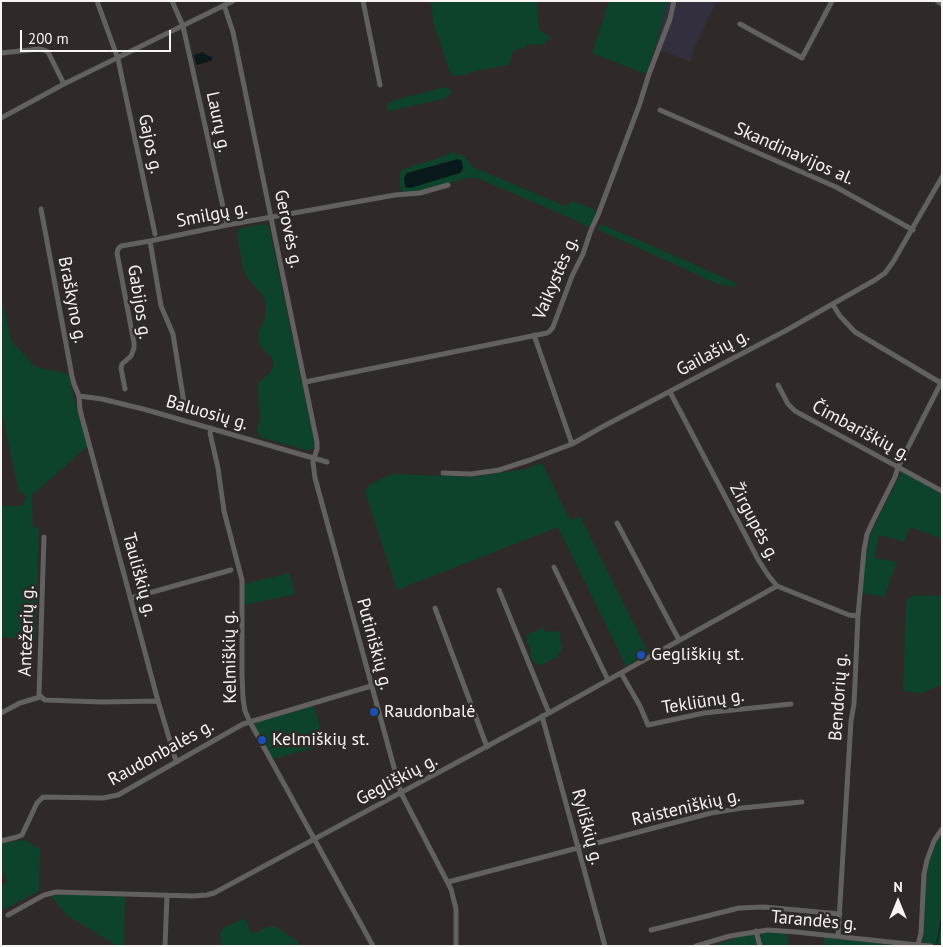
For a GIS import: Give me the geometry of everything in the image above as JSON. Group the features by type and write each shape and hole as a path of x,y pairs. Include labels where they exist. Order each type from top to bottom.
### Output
{"street":[{"name":"Gajos g.","path":"97,1 118,58 155,234"},
{"name":"Laurų g.","path":"172,1 183,26 227,225"},
{"path":"1,118 64,84 233,1"},
{"path":"363,1 380,85"},
{"name":"Vaikystės g.","path":"305,382 548,333 601,209 670,19 674,1"},
{"path":"740,24 802,58 832,1"},
{"path":"937,1 942,4"},
{"name":"Gerovės g.","path":"224,4 233,32 317,442 314,458"},
{"path":"1,53 44,50 48,52 64,84"},
{"name":"Skandinavijos al.","path":"660,110 836,187 912,230"},
{"name":"Gailašių g.","path":"443,473 471,474 499,470 572,444 875,280 885,273 894,262 942,177"},
{"name":"Smilgų g.","path":"150,241 227,225 395,195 420,193 448,185"},
{"name":"Braškyno g.","path":"40,209 72,376 79,396"},
{"path":"150,241 161,306 173,334 186,409"},
{"name":"Gabijos g.","path":"125,389 121,368 122,364 131,356 134,343 117,253 121,246 150,241"},
{"path":"833,304 840,316 855,332 941,382"},
{"path":"534,335 572,444"},
{"name":"Bendorių g.","path":"838,936 861,572 867,534 941,382"},
{"name":"Čimbariškių g.","path":"778,385 788,404 795,411 942,492"},
{"name":"Žirgupės g.","path":"670,392 759,561 777,586 849,615 858,616"},
{"name":"Baluosių g.","path":"79,396 102,399 211,428 327,462"},
{"name":"Tauliškių g.","path":"79,396 80,410 158,701 176,761"},
{"name":"Kelmiškių g.","path":"211,428 210,433 217,461 224,511 242,580 243,698 245,711 373,946"},
{"name":"Putiniškių g.","path":"314,458 315,478 401,793 448,882 455,902 456,946"},
{"path":"617,523 679,640"},
{"name":"Antežerių g.","path":"44,536 38,692 40,697 45,700 101,702 158,701"},
{"path":"554,567 608,680"},
{"path":"131,598 231,570"},
{"name":"Gegliškių g.","path":"8,916 44,895 56,892 167,895 207,895 214,893 487,747 777,586"},
{"path":"499,590 549,713"},
{"path":"435,608 487,747"},
{"name":"Tekliūnų g.","path":"621,673 640,706 648,725 704,713 791,704"},
{"name":"Raudonbalės g.","path":"1,841 22,835 37,803 43,797 104,798 118,795 240,726 371,686"},
{"path":"1,713 20,703 40,697"},
{"name":"Ryliškių g.","path":"542,716 605,946"},
{"name":"Raisteniškių g.","path":"448,882 711,813 802,802"},
{"path":"918,945 921,933 926,867 934,841 942,829"},
{"path":"165,946 167,895"},
{"path":"651,930 739,908 764,907 840,914"},
{"name":"Tarandės g.","path":"696,946 756,931 783,930 931,946"},
{"path":"756,931 760,946"}],"shaded area":[{"path":"668,1 717,1 693,50 691,62 655,48"},
{"path":"203,52 212,57 212,60 197,65 194,55"},
{"path":"458,159 462,161 463,168 460,173 410,188 405,187 404,178 407,173"}],"green space":[{"path":"428,1 537,1 539,30 550,37 542,45 528,44 524,48 513,51 509,65 454,76 449,70 433,22 432,5"},
{"path":"609,1 668,1 646,74 592,53"},
{"path":"445,87 451,89 451,93 447,98 389,111 387,109 387,104 392,101"},
{"path":"454,151 456,155 463,155 473,167 565,206 573,201 595,210 596,214 590,227 477,178 468,178 411,193 402,192 400,173 403,169 442,157"},
{"path":"266,224 269,227 315,444 311,450 260,437 257,429 260,420 258,386 260,381 270,373 274,362 259,342 258,334 265,317 266,308 264,297 247,277 243,268 237,234 239,229"},
{"path":"600,225 738,284 732,287 718,284 601,231 598,228"},
{"path":"1,296 12,342 36,367 69,374 74,399 88,446 32,495 33,528 39,527 36,640 1,637 1,506 22,506 27,496 19,492 1,410"},
{"path":"542,463 570,520 580,516 649,654 626,666 558,527 397,590 365,491 369,485 392,474 473,477 525,469"},
{"path":"902,471 942,494 942,539 910,527 904,542 879,535 874,558 897,562 884,597 862,593 869,539"},
{"path":"290,573 295,594 245,605 244,584"},
{"path":"915,595 942,596 942,684 920,693 903,691 906,602"},
{"path":"543,628 546,632 560,632 563,648 555,659 537,665 531,658 526,635"},
{"path":"314,706 325,745 272,759 255,727 256,723"},
{"path":"942,833 942,944 928,944 923,939 926,875 931,853"},
{"path":"25,840 40,849 39,891 1,911 1,885 7,882 1,867 1,843"},
{"path":"66,894 125,897 124,946 116,945 68,916 51,896"},
{"path":"243,919 246,920 250,932 255,933 267,927 275,926 298,942 300,946 221,946 220,934 223,928"},
{"path":"787,933 789,946 707,946 747,935"},
{"path":"824,937 901,946 823,946"}],"waterway":[{"path":"937,943 942,916"}],"place":[{"name":"Gegliškių st.","path":"641,655"},
{"name":"Raudonbalė","path":"374,712"},
{"name":"Kelmiškių st.","path":"262,740"}]}
